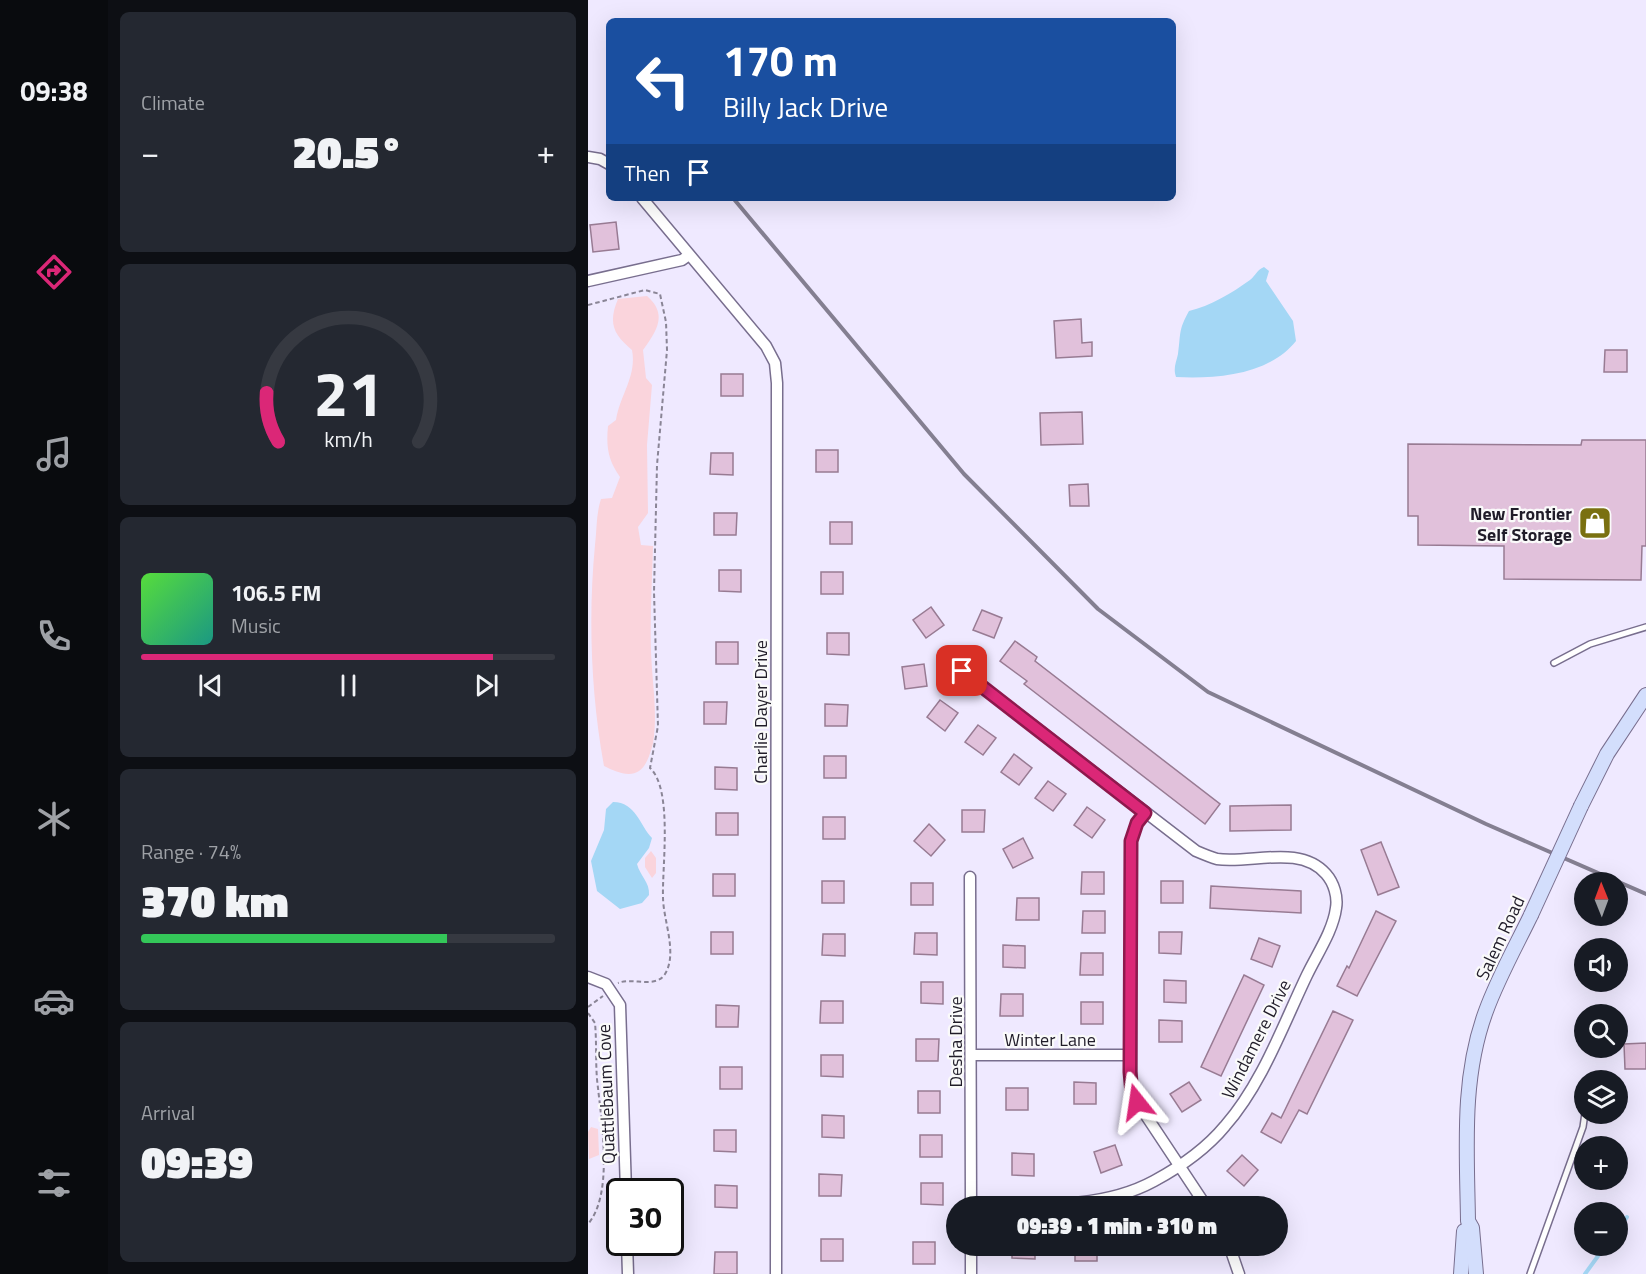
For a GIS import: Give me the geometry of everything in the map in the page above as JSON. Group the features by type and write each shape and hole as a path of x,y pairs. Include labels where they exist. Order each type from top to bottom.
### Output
{"main road":[{"name":"Salem Road","path":"1461,1274 1464,1229 1468,1221 1467,1099 1474,1053 1486,1010 1607,754 1646,694"},
{"name":"Salem Road","path":"1468,1221 1472,1228 1476,1274"}],"street":[{"path":"588,157 605,161"},
{"name":"Charlie Dayer Drive","path":"644,201 766,346 774,363 777,383 776,1274"},
{"path":"588,281 682,260 689,255"},
{"path":"962,671 1145,813 1137,823 1131,841 1129,1055 1132,1093 1199,1196"},
{"name":"Windamere Drive","path":"1113,1196 1153,1182 1179,1166 1226,1126 1252,1087 1333,920 1336,907 1335,895 1327,875 1308,862 1295,859 1218,859 1208,856 1196,851 1145,813"},
{"name":"Desha Drive","path":"970,877 971,1196"},
{"path":"588,977 606,984 610,990"},
{"name":"Quattlebaum Cove","path":"610,990 620,1005 626,1178"},
{"name":"Winter Lane","path":"971,1055 1129,1055"},
{"path":"627,1256 628,1274"},
{"path":"971,1256 971,1274"},
{"path":"1233,1256 1239,1274"}],"lane":[{"path":"1554,663 1590,644 1646,627"},
{"path":"1530,1274 1583,1124"}],"path":[{"path":"588,305 645,290 653,291 660,294 666,322 661,437 657,465 654,592 658,726 650,768 655,773 662,791 665,854 663,897 668,931 669,963 665,974 659,980 650,982 628,979 588,1007"},
{"path":"588,1013 595,1023 602,1155 600,1202 595,1216 588,1224"}],"shaded area":[{"path":"647,296 657,309 659,316 656,329 643,350 646,378 652,385 647,445 648,513 638,527 641,545 653,546 651,638 655,720 653,743 646,762 639,771 626,774 604,766 596,712 592,656 593,572 599,505 601,499 612,498 620,477 609,453 608,426 616,420 630,377 633,359 632,350 620,339 614,328 613,315 618,299"},
{"path":"651,851 656,858 656,873 652,878 645,867 645,858"},
{"path":"591,1127 598,1129 599,1155 589,1159 588,1132"}],"water":[{"path":"1264,267 1269,271 1266,281 1293,321 1296,341 1285,352 1257,368 1208,377 1176,377 1180,332 1189,311 1205,306 1228,294 1250,280"},
{"path":"613,802 621,803 632,810 652,838 649,848 637,864 648,886 649,895 642,903 620,909 597,891 591,861 604,830 606,809"}],"building":[{"path":"616,222 619,249 593,252 590,225"},
{"path":"1081,319 1082,343 1092,342 1092,356 1056,358 1054,321"},
{"path":"1605,350 1627,350 1627,372 1604,372"},
{"path":"721,374 743,374 743,396 721,396"},
{"path":"1082,412 1083,444 1041,445 1040,413"},
{"path":"1582,440 1646,440 1646,546 1642,546 1641,580 1504,579 1504,546 1418,545 1418,516 1408,516 1408,444 1581,445"},
{"path":"816,450 838,450 838,472 816,472"},
{"path":"711,453 733,453 733,475 710,474"},
{"path":"1088,484 1089,506 1070,506 1069,485"},
{"path":"714,513 737,513 736,535 714,535"},
{"path":"830,522 852,522 852,544 830,544"},
{"path":"719,570 741,570 741,592 719,591"},
{"path":"821,572 843,572 843,594 821,594"},
{"path":"931,607 944,625 926,638 913,620"},
{"path":"982,610 1002,618 994,638 973,630"},
{"path":"827,633 849,633 849,655 827,654"},
{"path":"1015,641 1037,657 1035,661 1220,804 1205,824 1024,684 1027,681 1000,661"},
{"path":"716,642 738,642 738,664 716,664"},
{"path":"924,664 927,686 905,689 902,667"},
{"path":"940,700 958,713 945,731 927,717"},
{"path":"704,702 727,702 726,724 704,724"},
{"path":"825,704 848,705 847,726 825,726"},
{"path":"978,725 996,738 983,755 965,742"},
{"path":"1014,754 1032,768 1019,785 1001,772"},
{"path":"824,756 846,756 846,778 824,778"},
{"path":"715,767 737,768 737,790 715,789"},
{"path":"1048,781 1066,794 1053,811 1035,798"},
{"path":"1291,805 1291,830 1230,831 1230,806"},
{"path":"1087,807 1105,820 1092,838 1074,825"},
{"path":"962,810 985,810 984,832 962,832"},
{"path":"716,813 738,813 738,835 716,835"},
{"path":"823,817 845,817 845,839 823,839"},
{"path":"929,824 945,840 931,856 914,841"},
{"path":"1023,838 1033,858 1013,868 1003,849"},
{"path":"1381,842 1399,887 1378,895 1361,850"},
{"path":"1082,872 1104,872 1104,894 1081,894"},
{"path":"713,874 735,874 735,896 713,896"},
{"path":"822,881 844,881 844,903 822,903"},
{"path":"1161,881 1183,881 1183,903 1161,903"},
{"path":"911,883 933,883 933,905 911,905"},
{"path":"1211,886 1301,891 1301,913 1210,908"},
{"path":"1017,898 1039,898 1039,920 1016,920"},
{"path":"1083,911 1105,911 1105,933 1082,933"},
{"path":"1376,911 1396,921 1357,996 1337,986 1347,966 1349,968"},
{"path":"711,932 733,932 733,954 711,954"},
{"path":"1159,932 1182,932 1181,954 1159,953"},
{"path":"915,933 937,933 937,955 914,954"},
{"path":"823,934 845,934 845,956 822,955"},
{"path":"1259,938 1280,946 1272,967 1251,959"},
{"path":"1003,945 1025,946 1025,968 1003,967"},
{"path":"1081,953 1103,953 1103,975 1080,975"},
{"path":"1244,975 1264,985 1221,1076 1201,1067"},
{"path":"1164,980 1186,981 1186,1003 1164,1002"},
{"path":"921,982 943,982 943,1004 921,1003"},
{"path":"1001,994 1023,994 1023,1016 1000,1016"},
{"path":"821,1001 843,1001 843,1023 820,1023"},
{"path":"1081,1002 1103,1002 1103,1024 1081,1024"},
{"path":"716,1005 739,1006 738,1027 716,1027"},
{"path":"1333,1011 1353,1020 1307,1114 1299,1110 1281,1143 1261,1132 1272,1113 1281,1118"},
{"path":"1159,1020 1182,1021 1182,1042 1159,1042"},
{"path":"916,1039 939,1039 938,1061 916,1061"},
{"path":"1646,1043 1646,1069 1625,1069 1628,1044"},
{"path":"821,1055 843,1055 843,1077 821,1076"},
{"path":"720,1067 742,1067 742,1089 720,1089"},
{"path":"1074,1082 1096,1083 1096,1104 1074,1104"},
{"path":"1189,1082 1201,1100 1182,1112 1170,1094"},
{"path":"1006,1088 1028,1088 1028,1110 1006,1110"},
{"path":"918,1091 940,1091 940,1113 918,1113"},
{"path":"822,1115 844,1116 844,1138 822,1137"},
{"path":"714,1130 736,1130 736,1152 714,1151"},
{"path":"920,1135 942,1135 942,1157 920,1157"},
{"path":"1115,1145 1122,1165 1101,1173 1094,1152"},
{"path":"1012,1153 1034,1154 1034,1176 1012,1175"},
{"path":"1242,1155 1258,1170 1244,1186 1227,1171"},
{"path":"819,1174 842,1175 841,1196 819,1196"},
{"path":"921,1183 943,1183 943,1205 921,1204"},
{"path":"715,1185 737,1186 737,1208 715,1207"},
{"path":"821,1239 843,1239 843,1261 821,1261"},
{"path":"913,1242 935,1242 935,1264 913,1264"},
{"path":"715,1252 737,1252 737,1274 714,1274"},
{"path":"1012,1256 1035,1256 1035,1259 1012,1258"},
{"path":"1075,1256 1097,1256 1097,1261 1075,1261"}],"waterway":[{"path":"1585,1274 1598,1256"}],"railway":[{"path":"736,201 964,474 1098,609 1208,692 1486,824 1646,894"}],"place":[{"name":"New Frontier Self Storage","path":"1595,523"}],"route":[{"path":"962,671 1145,813 1133,831 1131,841 1130,1072 1132,1093 1137,1102"}]}
